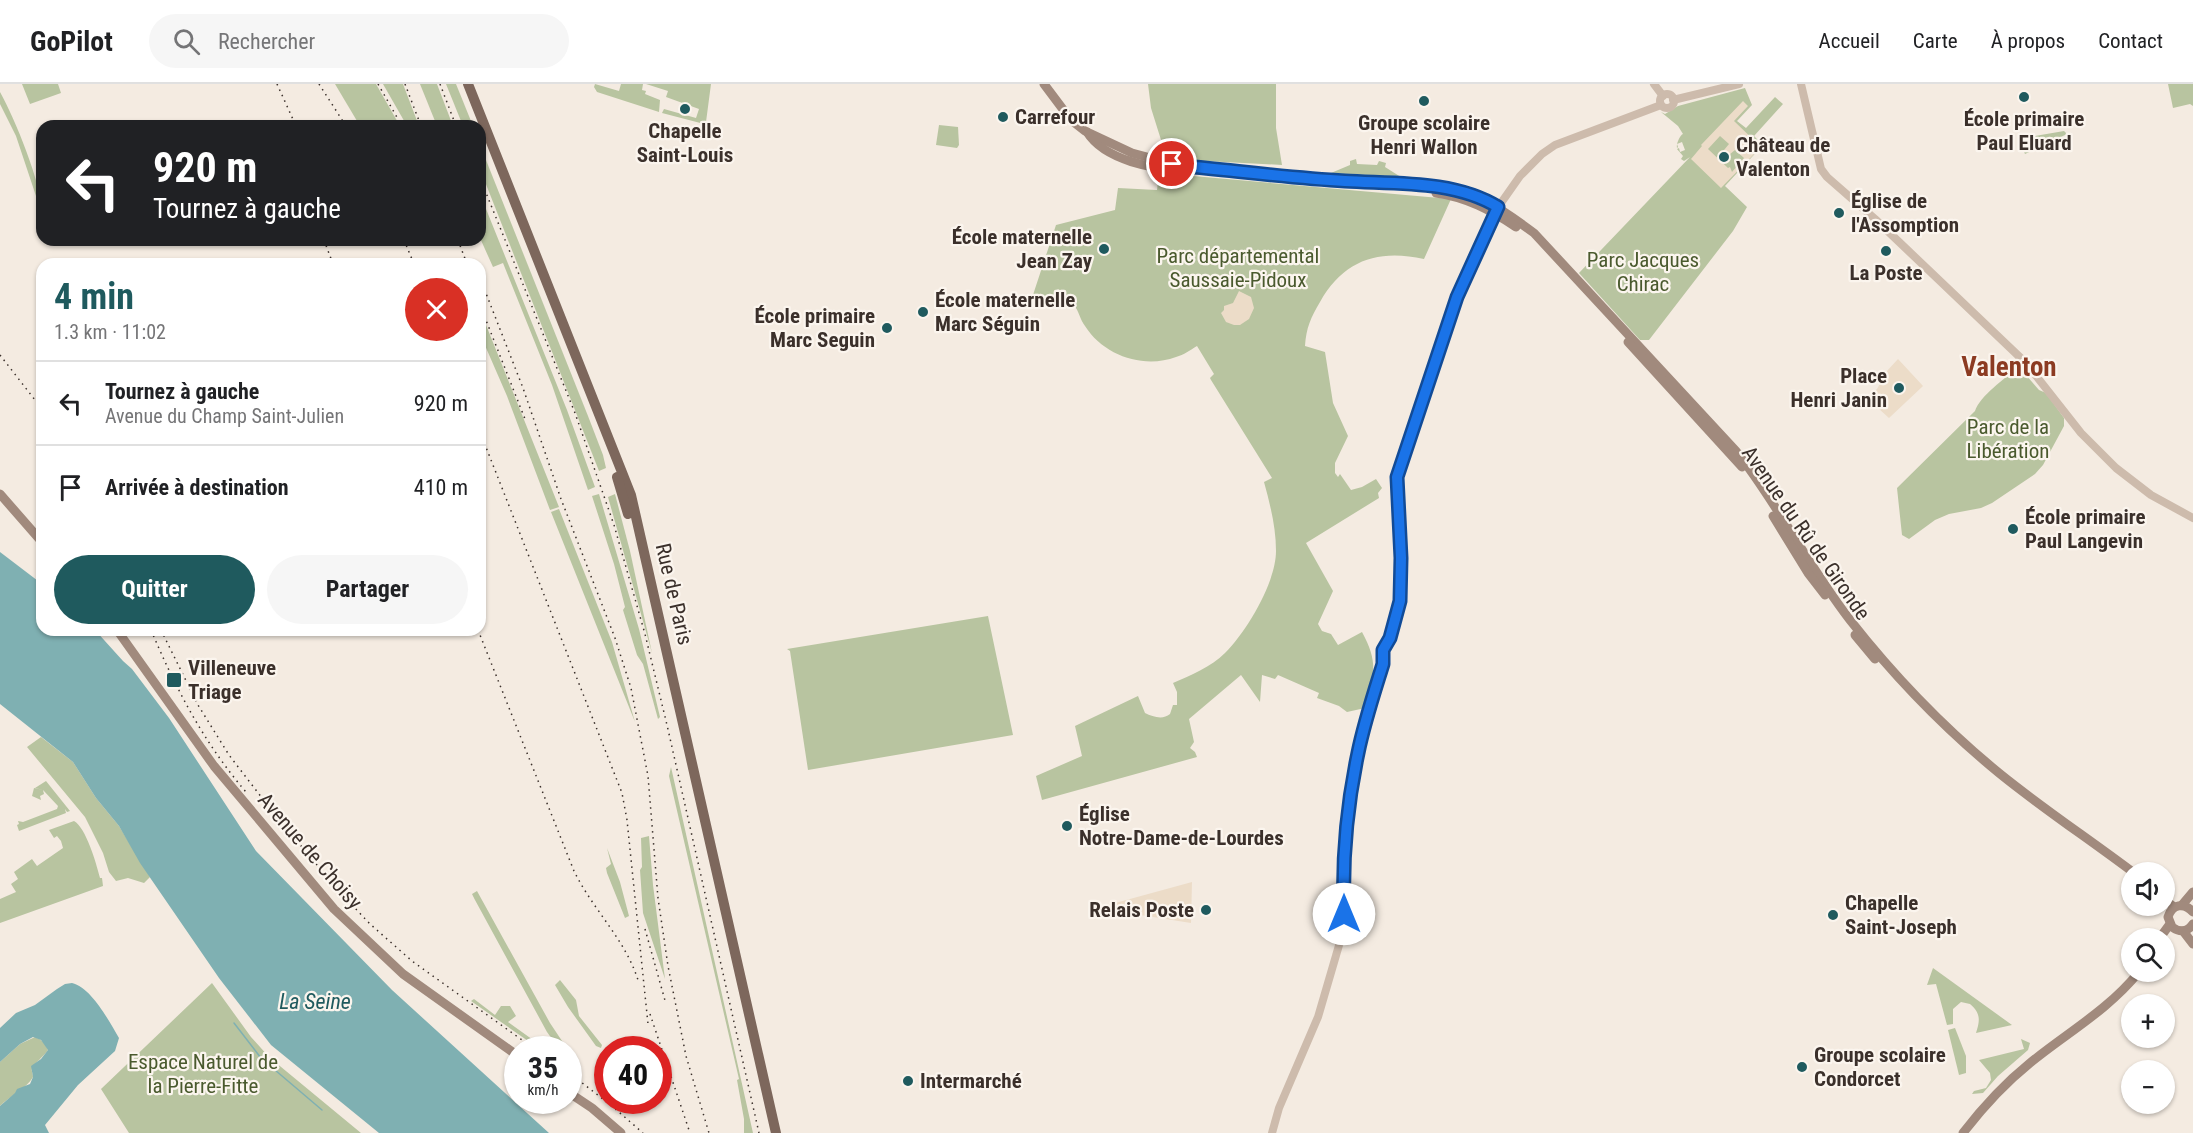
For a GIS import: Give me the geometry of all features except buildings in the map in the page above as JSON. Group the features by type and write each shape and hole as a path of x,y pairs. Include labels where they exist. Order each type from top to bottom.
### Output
{"main road":[{"path":"460,84 475,120"},
{"name":"Rue de Paris","path":"468,84 482,120"},
{"path":"1044,84 1071,120 1087,132 1132,153 1184,166 1411,188 1461,198 1496,210"},
{"name":"Rue de Paris","path":"486,129 631,495 776,1133"},
{"path":"1087,132 1092,141 1110,152 1138,164 1160,170 1411,188"},
{"name":"Rue de Paris","path":"486,146 625,502 768,1133"},
{"path":"1320,178 1331,184"},
{"name":"Avenue du Rû de Gironde","path":"1496,210 1534,233 1736,451 1757,478 1773,507 1832,596 1904,684 1999,773 2121,863"},
{"name":"Avenue du Rû de Gironde","path":"1496,210 1551,256 1744,470 1808,573 1844,623 1881,665 1968,752 2121,870"},
{"path":"0,494 36,535"},
{"name":"Avenue de Choisy","path":"121,636 224,779 334,909 403,974 504,1046"},
{"path":"2178,906 2193,892"},
{"path":"2175,904 2192,909"},
{"path":"2178,906 2182,926 2193,944"},
{"path":"1956,1133 1982,1100 2006,1075 2081,1020 2122,982"},
{"path":"1963,1133 1985,1104 2010,1080 2106,1007 2130,982"},
{"path":"582,1101 619,1133"},
{"path":"764,1109 772,1118"}],"street":[{"path":"1654,84 1663,96"},
{"path":"1673,100 1739,84"},
{"path":"1800,84 1821,169 1827,177 1884,227 2026,363 2081,433 2110,463 2151,495 2193,518"},
{"path":"1272,1133 1278,1111 1314,1026 1336,958 1343,928 1349,801 1358,751 1383,664 1383,650 1390,638 1400,601 1401,558 1397,477 1457,297 1496,210 1520,176 1538,157 1551,148 1661,105 1669,108 1673,105 1673,100 1669,95 1663,96"},
{"path":"1661,105 1660,100 1663,96"}],"green space":[{"path":"22,84 58,84 61,93 30,104"},
{"path":"335,84 376,84 397,120 356,120"},
{"path":"383,84 403,84 417,120 404,120"},
{"path":"420,84 437,84 451,120 435,120"},
{"path":"446,84 456,84 471,120 461,120"},
{"path":"595,84 619,91 621,84 643,84 642,90 646,91 645,94 660,100 659,112 597,92"},
{"path":"646,84 711,84 706,122 709,123 708,125 662,113 664,109 696,118 699,109 666,97 668,91"},
{"path":"1148,84 1276,84 1276,128 1282,165 1167,159 1151,108"},
{"path":"2168,84 2193,84 2193,106 2190,104 2173,108"},
{"name":"Parc Jacques Chirac","path":"1745,88 1752,105 1737,121 1746,128 1775,97 1783,104 1754,136 1763,145 1725,186 1747,207 1733,231 1649,340 1640,340 1579,273 1690,157 1684,161 1681,159 1683,156 1677,149 1679,148 1680,152 1685,150 1682,142 1677,144 1683,134 1678,126 1661,112 1665,114 1678,106"},
{"path":"0,92 33,169 36,179 36,196 16,136 0,104"},
{"path":"939,125 958,127 959,145 957,148 936,145"},
{"path":"2064,131 2067,134 2025,154 2018,139"},
{"path":"1356,159 1357,164 1377,165 1379,161 1386,163 1385,167 1404,179 1331,173 1350,165 1350,161"},
{"path":"486,160 603,455 606,468 599,471 486,184"},
{"name":"Parc départemental Saussaie-Pidoux","path":"1159,173 1451,199 1424,259 1407,256 1377,257 1351,267 1329,288 1314,313 1306,334 1305,346 1325,352 1333,403 1348,436 1335,463 1335,473 1338,477 1340,474 1351,490 1376,479 1382,488 1378,493 1379,498 1306,543 1333,591 1318,624 1322,631 1331,634 1338,645 1362,632 1373,661 1372,678 1365,708 1347,712 1339,706 1317,698 1319,693 1278,675 1275,679 1262,675 1260,702 1241,675 1189,719 1194,742 1190,748 1197,757 1042,800 1036,776 1082,756 1075,726 1138,696 1145,713 1158,717 1170,714 1173,705 1177,705 1177,692 1173,683 1214,662 1234,644 1259,605 1275,563 1275,533 1264,482 1272,478 1211,380 1214,374 1197,346 1182,355 1164,360 1138,360 1126,357 1103,345 1093,336 1083,324 1074,305 1058,289 1042,309 1030,304 1056,225 1115,210 1118,188 1157,190"},
{"path":"486,209 567,410 595,487 588,490 552,385 503,263 493,267 484,246 486,246"},
{"path":"486,325 559,507 550,510 507,396 486,348"},
{"name":"Parc de la Libération","path":"2019,367 2039,390 2046,393 2064,418 2064,426 2043,465 2035,474 1992,503 1935,520 1909,539 1902,535 1897,488 1975,411 1987,394"},
{"path":"599,494 639,629 660,717 658,719 643,664 637,655 623,610 625,607 614,564 592,496"},
{"path":"615,494 630,551 652,653 608,497"},
{"path":"559,509 612,642 635,722 551,512"},
{"path":"988,616 1013,735 808,770 790,651 787,649"},
{"path":"41,737 73,762 96,798 119,826 150,877 144,883 128,878 116,881 109,872 103,853 85,817 27,747"},
{"path":"671,767 753,1133 744,1133 744,1119 737,1080 739,1079 669,776"},
{"path":"46,781 70,811 67,812 65,809 66,813 19,831 18,821 23,822 57,809 58,806 43,790 35,788"},
{"path":"34,788 43,790 41,800 32,796"},
{"path":"74,821 83,831 103,886 0,923 0,899 16,892 11,884 18,879 14,872 32,859 37,866 63,848 61,841 57,836 54,838 49,830"},
{"path":"649,836 665,979 643,913 640,870 642,867 641,838"},
{"path":"607,848 620,882 629,916 625,918 607,873 606,868 611,864"},
{"path":"477,891 559,1036 550,1036 547,1032 472,894"},
{"path":"1933,968 2012,1025 1976,1033 1978,1014 1970,1004 1961,1002 1953,1009 1953,1024 1947,1025 1936,984 1927,985"},
{"path":"560,980 576,1000 579,1016 595,1036 594,1043 568,1007 555,985"},
{"name":"Espace Naturel de la Pierre-Fitte","path":"212,983 251,1037 269,1057 361,1133 129,1133 101,1089"},
{"path":"474,999 495,1015 501,1006 510,1006 516,1016 508,1022 528,1036 521,1036 471,1001"},
{"path":"1955,1028 1966,1056 1966,1073 1959,1075 1948,1030"},
{"path":"35,1037 43,1042 48,1050 33,1067 33,1077 30,1081 0,1106 0,1062 20,1044"},
{"path":"2021,1039 2030,1043 2028,1050 1998,1076 1983,1093 1972,1094 1974,1091 1986,1088 1991,1080 1990,1073 1979,1060 2024,1049"}],"shaded area":[{"path":"1743,101 1748,106 1734,121 1761,147 1721,188 1691,159 1701,145","holes":["1720,136 1729,144 1724,150 1729,155 1735,150 1744,158 1732,172 1730,167 1728,168 1708,149"]},
{"path":"1239,291 1251,297 1254,308 1249,319 1240,325 1234,325 1226,322 1221,313 1224,306 1233,303"},
{"name":"Place Henri Janin","path":"1898,359 1923,386 1889,418 1867,398 1877,389 1887,371"},
{"path":"1192,882 1191,923 1109,910 1108,905"}],"water":[{"name":"La Seine","path":"0,552 36,579 36,636 100,636 132,669 169,718 256,851 392,990 504,1092 504,1114 528,1114 549,1133 379,1133 271,1045 219,978 140,863 119,826 96,798 73,762 0,704"},
{"path":"72,983 86,991 105,1014 119,1038 115,1051 78,1085 45,1125 49,1133 0,1133 0,1106 17,1089 30,1084 33,1077 31,1066 48,1050 41,1040 33,1037 20,1044 0,1062 0,1028 16,1013 35,1005 65,984"}],"waterway":[{"path":"234,1023 261,1058"},
{"path":"275,1070 322,1110"}],"railway":[{"path":"277,84 293,120"},
{"path":"319,84 342,120"},
{"path":"378,84 399,120"},
{"path":"405,84 419,120"},
{"path":"440,84 454,120"},
{"path":"486,193 575,413 614,525 645,634 667,725 759,1133"},
{"path":"326,246 331,258"},
{"path":"406,246 412,258"},
{"path":"460,246 465,258"},
{"path":"486,293 523,388 561,499 615,638 631,688 648,776 658,898 668,966 686,1056 709,1133"},
{"path":"486,320 525,419"},
{"path":"0,355 36,401"},
{"path":"486,447 622,793 627,820 648,1024"},
{"path":"154,636 192,715 217,754 246,792"},
{"path":"164,636 198,705 229,755 337,889 370,924 412,961 516,1036"},
{"path":"480,636 574,871 625,951 638,980"},
{"path":"645,929 666,1004"},
{"path":"650,1014 690,1133"},
{"path":"582,1083 643,1133"}],"place":[{"name":"École primaire Paul Eluard","path":"2024,97"},
{"name":"Groupe scolaire Henri Wallon","path":"1424,101"},
{"name":"Chapelle Saint-Louis","path":"685,109"},
{"name":"Carrefour","path":"1003,117"},
{"name":"Château de Valenton","path":"1724,157"},
{"name":"Église de l'Assomption","path":"1839,213"},
{"name":"École maternelle Jean Zay","path":"1104,249"},
{"name":"La Poste","path":"1886,251"},
{"name":"École maternelle Marc Séguin","path":"923,312"},
{"name":"École primaire Marc Seguin","path":"887,328"},
{"name":"Place Henri Janin","path":"1899,388"},
{"name":"École primaire Paul Langevin","path":"2013,529"},
{"name":"Villeneuve Triage","path":"174,680"},
{"name":"Église Notre-Dame-de-Lourdes","path":"1067,826"},
{"name":"Relais Poste","path":"1206,910"},
{"name":"Chapelle Saint-Joseph","path":"1833,915"},
{"name":"Groupe scolaire Condorcet","path":"1802,1067"},
{"name":"Intermarché","path":"908,1081"}],"district":[{"name":"Valenton","path":"2009,367"}],"route":[{"path":"1172,164 1332,180 1436,187 1455,190 1498,207 1457,297 1397,477 1401,558 1400,601 1397,618 1383,650 1383,664 1358,751 1349,801 1344,914"}]}
